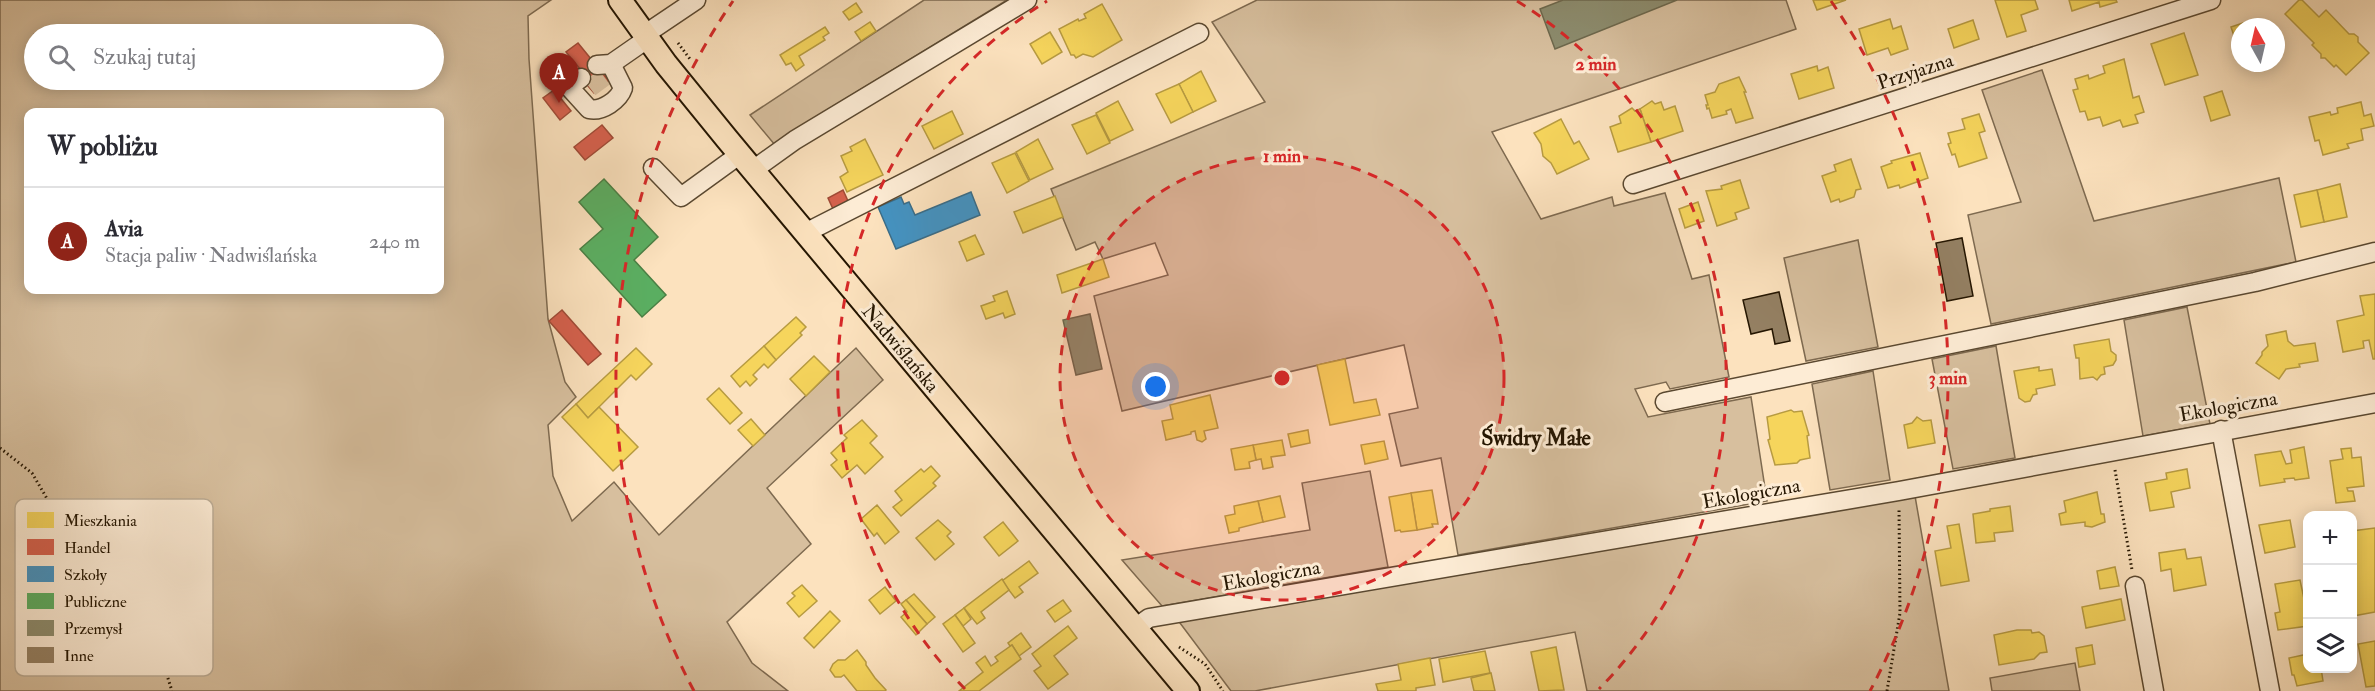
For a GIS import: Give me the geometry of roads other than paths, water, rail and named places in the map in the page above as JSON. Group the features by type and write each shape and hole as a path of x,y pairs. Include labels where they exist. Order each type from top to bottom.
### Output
{"main road":[{"name":"Nadwiślańska","path":"620,0 646,37 746,162 1188,691"}],"street":[{"path":"580,88 590,109 597,110 620,95 623,84 605,68 696,0"},
{"path":"653,168 681,197 746,162 795,140 1027,0"},
{"name":"Przyjazna","path":"1633,184 2211,0"},
{"path":"805,233 1199,33"},
{"path":"1665,402 2255,282 2375,252"},
{"name":"Ekologiczna","path":"1135,627 1149,618 1899,491 2375,403"},
{"path":"2221,430 2270,691"},
{"path":"2135,586 2154,691"}],"tunnel":[{"path":"590,88 606,76"}],"place":[{"name":"Avia","path":"559,103"}],"district":[{"name":"Świdry Małe","path":"1536,437"}]}
